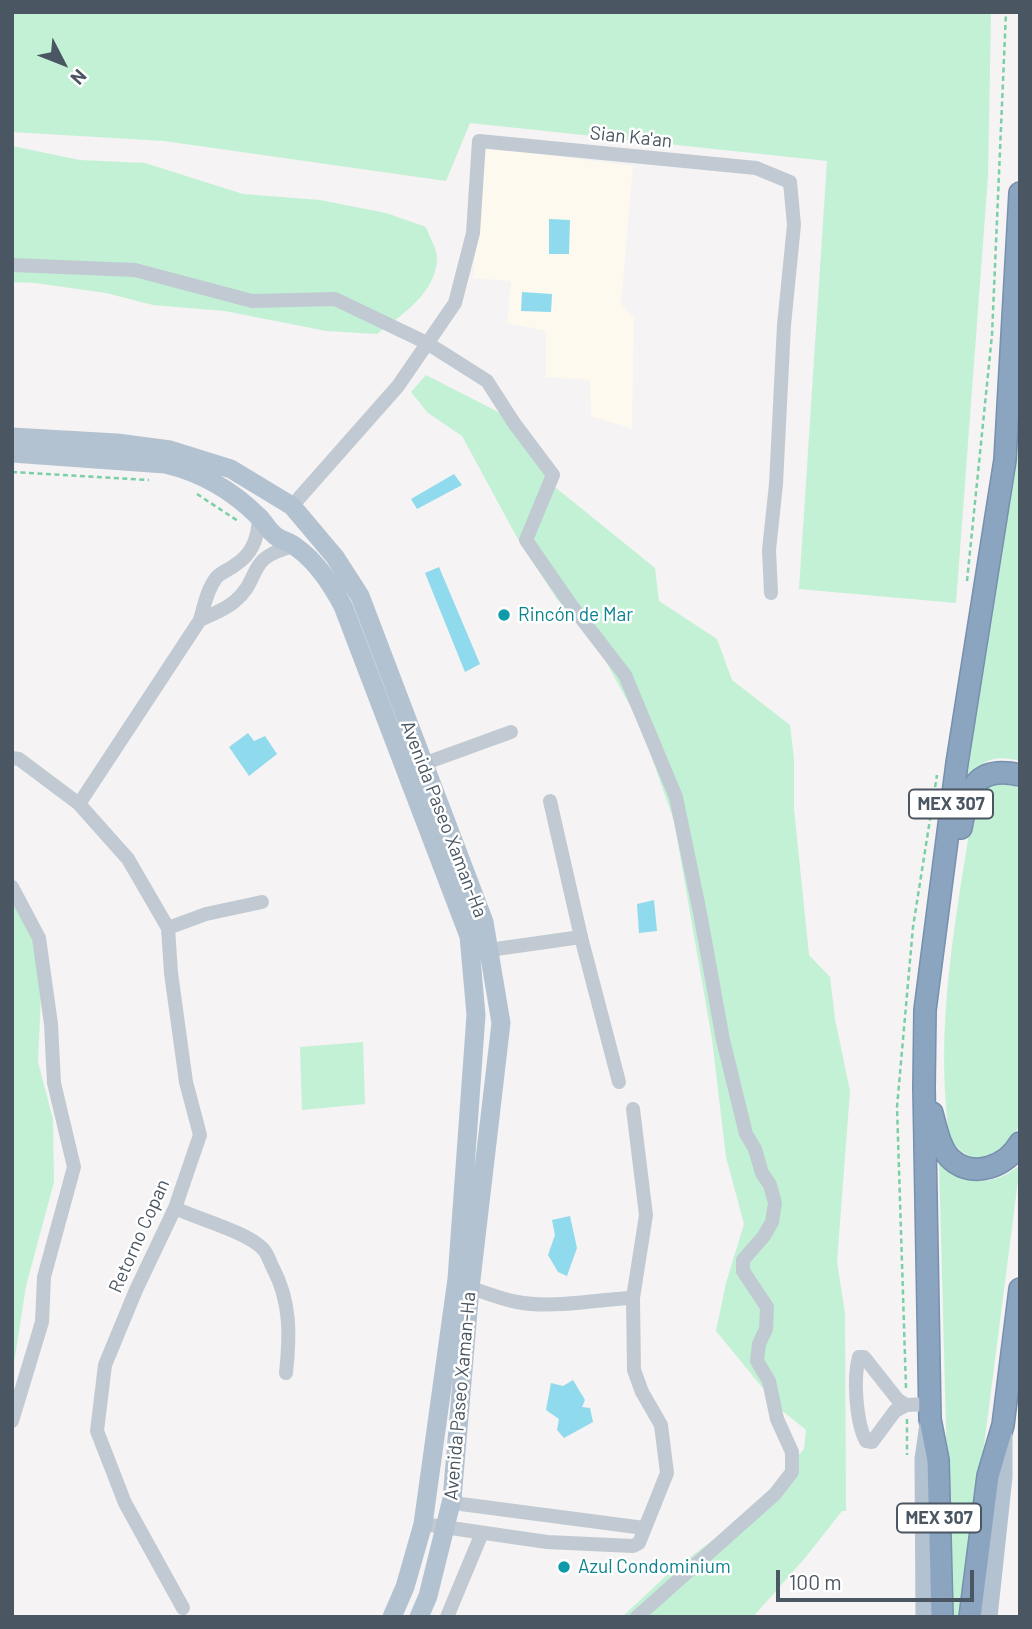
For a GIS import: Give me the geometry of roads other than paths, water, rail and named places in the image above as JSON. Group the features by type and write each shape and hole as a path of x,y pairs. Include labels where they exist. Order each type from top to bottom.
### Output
{"highway":[{"name":"MEX 307","path":"943,1617 937,1460 930,1412 925,1010 957,763 1005,460 1020,192"},
{"path":"934,929 947,905 965,804 974,785 987,773 1002,771 1020,775"},
{"path":"924,1088 939,1138 952,1160 974,1170 999,1165 1020,1143"},
{"name":"MEX 307","path":"970,1617 988,1475 1011,1425 1019,1300"}],"main road":[{"name":"Avenida Paseo Xaman-Ha","path":"12,437 117,443 186,453 226,477 292,506 327,563 360,596 423,764 460,886 469,936 476,1015 457,1279 423,1524 405,1587 392,1617"},
{"name":"Avenida Paseo Xaman-Ha","path":"12,453 165,464 226,477 259,526 327,563 333,588 343,606 460,886 484,922 501,1023 470,1288 452,1499 428,1596 419,1617"},
{"path":"475,1032 500,1031"},
{"path":"925,1617 924,1459 930,1412"},
{"path":"988,1617 1011,1425"}],"street":[{"name":"Sian Ka'an","path":"292,506 398,386 455,303 473,233 479,141 756,168 790,182 794,225 784,325 776,484 769,550 771,593"},
{"path":"12,265 135,270 252,301 335,299 427,344 487,381 553,475 526,540 570,605 625,676 676,797 723,1040 746,1134 755,1149 775,1203 772,1222 764,1236 743,1260 743,1271 767,1307 766,1329 759,1344 757,1361 769,1381 777,1419 792,1452 792,1472 775,1494 637,1617"},
{"path":"79,804 200,620 206,598 217,577 244,558 259,526"},
{"path":"200,620 233,603 265,556 276,550 295,546"},
{"path":"423,764 511,732"},
{"name":"Retorno Copan","path":"12,758 19,759 79,804 128,859 167,928 186,1082 200,1135 176,1208 136,1290 105,1366 97,1431 125,1503 183,1608"},
{"path":"550,801 581,937 619,1082"},
{"path":"12,887 39,938 51,1024 54,1083 74,1167 44,1277 42,1322 12,1421"},
{"path":"167,928 206,914 261,902"},
{"path":"489,950 581,937"},
{"path":"423,1524 547,1542 633,1546 639,1543 667,1473 661,1425 642,1392 634,1370 633,1298 646,1216 633,1108"},
{"path":"176,1208 203,1221 234,1231 263,1250 283,1286 291,1332 286,1373"},
{"path":"470,1288 518,1302 561,1304 633,1298"},
{"path":"906,1405 895,1411 872,1442 866,1441 857,1404 859,1357 864,1357 898,1400 930,1412"},
{"path":"452,1499 461,1504 644,1528"},
{"path":"447,1617 482,1532"}],"water":[{"path":"549,219 570,220 569,254 549,254"},
{"path":"522,292 552,294 551,312 521,311"},
{"path":"454,474 462,485 417,509 411,499"},
{"path":"439,567 480,664 465,672 425,573"},
{"path":"248,733 254,741 265,736 277,754 249,776 229,747"},
{"path":"654,900 657,931 639,933 637,904"},
{"path":"570,1216 577,1248 567,1276 558,1272 548,1255 555,1235 552,1220"},
{"path":"573,1380 585,1400 582,1407 590,1408 593,1422 564,1438 557,1430 559,1419 546,1410 551,1383 563,1386"}],"place":[{"name":"Rincón de Mar","path":"504,615"},
{"name":"Azul Condominium","path":"564,1567"}]}
